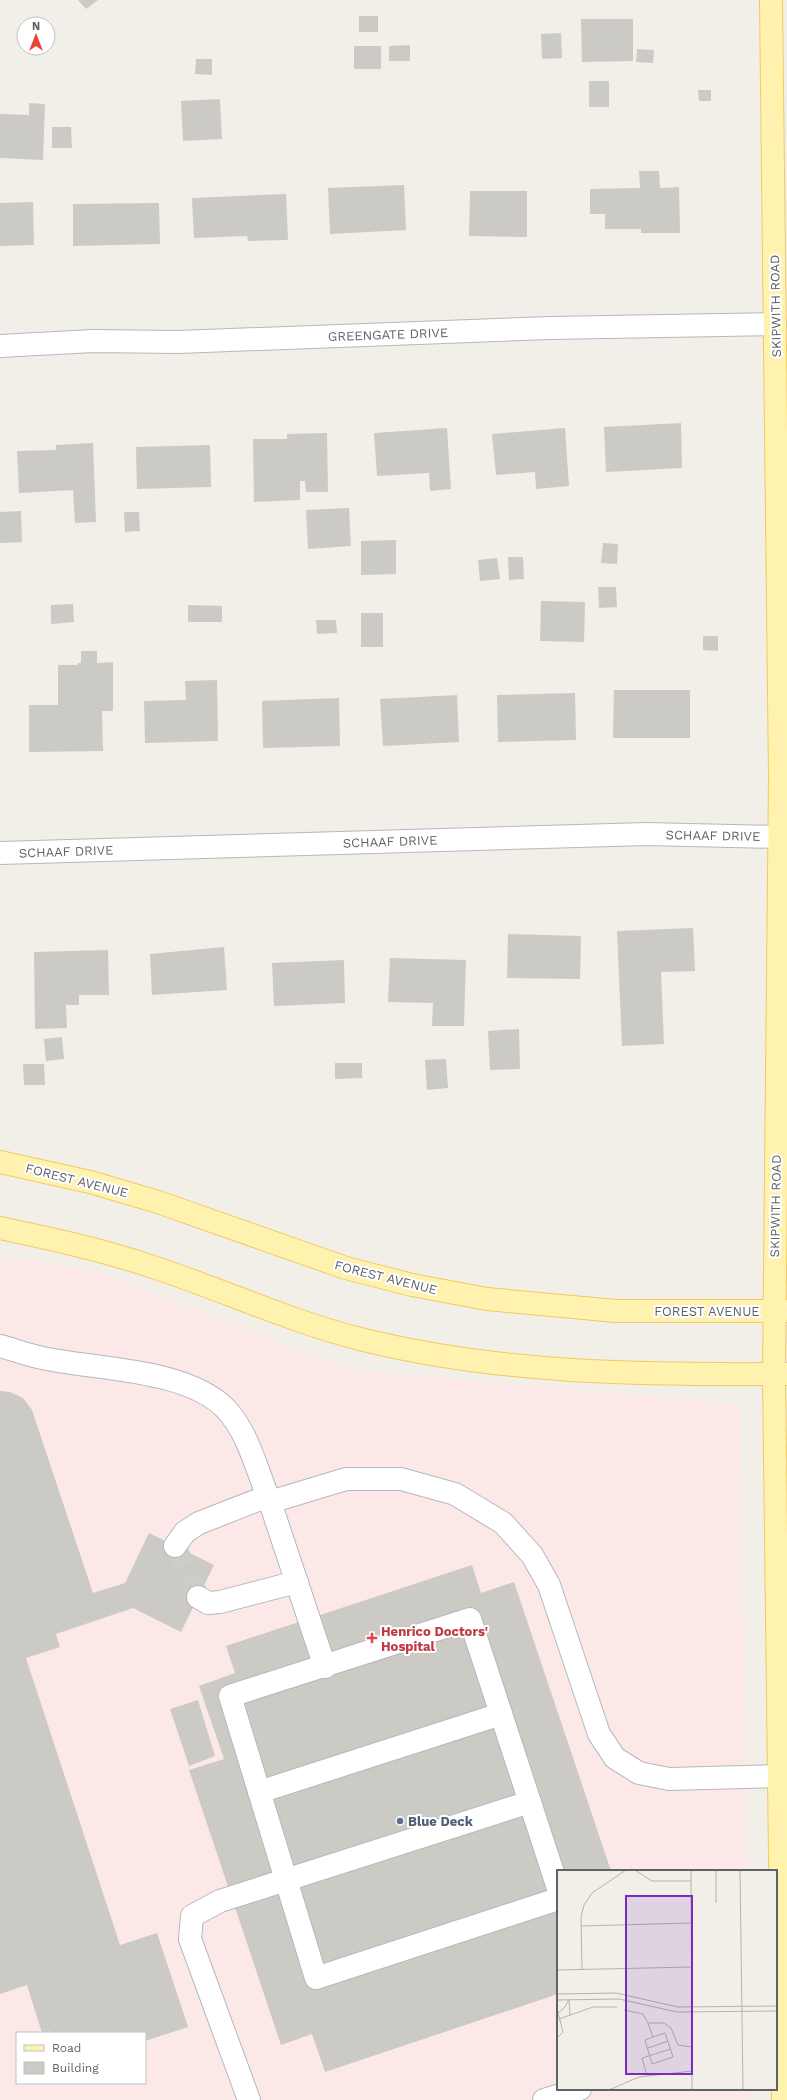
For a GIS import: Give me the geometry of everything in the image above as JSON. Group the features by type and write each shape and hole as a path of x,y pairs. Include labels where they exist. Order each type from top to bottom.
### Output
{"main road":[{"name":"SKIPWITH ROAD","path":"771,0 779,836 781,1311 778,1776 779,2063 782,2100"},
{"name":"FOREST AVENUE","path":"0,1162 90,1182 155,1201 339,1266 412,1285 487,1299 616,1311 781,1311"},
{"path":"0,1228 93,1248 291,1319 360,1339 493,1364 606,1373 780,1374"}],"street":[{"name":"GREENGATE DRIVE","path":"0,346 93,342 178,342 550,328 775,324"},
{"name":"SCHAAF DRIVE","path":"0,853 646,834 779,836"},
{"path":"0,1346 38,1358 154,1376 190,1387 208,1396 225,1409 243,1433 269,1499 325,1667"},
{"path":"175,1546 185,1532 199,1523 269,1499 346,1479 401,1479 455,1494 503,1523 532,1555 549,1585 599,1734 615,1758 639,1773 669,1779 778,1776"},
{"path":"198,1598 208,1603 220,1602 297,1582"},
{"path":"557,1885 470,1619 325,1667 230,1696 316,1978 557,1899"},
{"path":"259,1792 501,1714"},
{"path":"249,2100 190,1939 192,1916 220,1901 530,1802"},
{"path":"544,2100 577,2090"}],"shaded area":[{"name":"Henrico Doctors' Hospital","path":"0,1256 97,1272 352,1370 740,1404 747,1870 557,1870 557,2090 749,2090 750,2100 0,2100"}],"building":[{"path":"78,0 98,0 86,9"},
{"path":"359,16 378,16 378,32 359,32"},
{"path":"581,19 633,19 633,61 582,62"},
{"path":"561,33 562,58 542,59 541,34"},
{"path":"410,45 410,61 389,61 389,46"},
{"path":"354,46 381,46 381,69 354,69"},
{"path":"637,49 654,50 653,63 636,62"},
{"path":"196,59 212,59 212,75 195,74"},
{"path":"589,81 609,81 609,107 589,107"},
{"path":"698,90 711,90 711,101 699,101"},
{"path":"220,99 222,139 183,141 181,101"},
{"path":"29,103 45,104 43,160 0,158 0,114 29,115"},
{"path":"52,127 71,127 72,148 52,148"},
{"path":"639,171 659,171 660,188 679,187 680,233 641,233 641,229 605,229 605,214 590,214 590,189 640,188"},
{"path":"404,185 406,230 330,234 328,188"},
{"path":"470,191 527,191 527,237 469,236"},
{"path":"286,194 288,240 248,241 247,236 194,238 192,198"},
{"path":"33,202 34,245 0,246 0,203"},
{"path":"159,203 160,244 73,246 73,204"},
{"path":"681,423 682,468 606,472 604,427"},
{"path":"447,428 451,489 430,491 429,473 377,476 374,433"},
{"path":"565,428 569,486 536,489 535,472 496,475 492,434"},
{"path":"327,433 328,492 306,492 305,481 300,481 300,500 254,502 253,439 287,439 287,434"},
{"path":"93,443 96,522 75,523 73,490 19,493 17,451 56,450 56,445"},
{"path":"210,445 211,487 137,489 136,447"},
{"path":"349,508 351,546 308,549 306,510"},
{"path":"21,511 22,542 0,543 0,512"},
{"path":"124,512 139,512 140,531 125,532"},
{"path":"396,540 396,574 361,575 361,541"},
{"path":"603,543 618,544 617,564 601,563"},
{"path":"508,557 523,557 524,579 509,580"},
{"path":"497,558 500,579 480,581 478,560"},
{"path":"598,587 616,587 617,607 599,608"},
{"path":"541,601 585,602 584,642 540,641"},
{"path":"73,604 74,622 51,624 51,605"},
{"path":"188,605 222,606 222,622 188,622"},
{"path":"361,613 383,613 383,647 361,647"},
{"path":"316,620 336,620 337,633 317,634"},
{"path":"703,636 718,636 718,651 703,650"},
{"path":"81,651 97,651 97,663 113,662 113,711 102,711 103,751 29,752 29,705 58,705 58,665 78,665 78,663 81,663"},
{"path":"217,680 218,741 145,743 144,701 186,700 185,681"},
{"path":"614,690 690,690 690,738 613,738"},
{"path":"575,693 576,740 498,742 497,695"},
{"path":"457,695 459,742 383,746 380,699"},
{"path":"339,698 340,746 263,748 262,701"},
{"path":"693,928 695,971 661,972 664,1044 622,1046 617,931"},
{"path":"508,934 581,936 580,979 507,978"},
{"path":"224,947 227,990 152,995 150,954"},
{"path":"108,950 109,995 79,995 79,1005 66,1005 67,1028 35,1029 34,952"},
{"path":"390,958 466,960 464,1026 432,1026 433,1003 388,1002"},
{"path":"344,960 345,1003 274,1006 272,963"},
{"path":"519,1029 520,1069 490,1070 488,1031"},
{"path":"62,1037 64,1059 46,1061 44,1039"},
{"path":"446,1059 448,1088 427,1090 425,1060"},
{"path":"335,1063 362,1063 362,1078 335,1079"},
{"path":"23,1064 44,1064 45,1085 24,1085"},
{"path":"0,1391 10,1392 23,1398 32,1410 93,1593 125,1583 149,1533 214,1565 181,1632 133,1608 56,1634 60,1647 26,1658 120,1945 157,1933 188,2027 146,2041 146,2032 42,2032 27,1985 0,1994"},
{"name":"Blue Deck","path":"472,1565 481,1593 514,1582 611,1870 557,1870 557,1994 325,2072 312,2034 281,2045 189,1770 224,1759 199,1686 235,1673 226,1646"},
{"path":"198,1700 215,1756 189,1766 170,1709"}],"tunnel":[{"path":"175,1546 198,1597"}],"place":[{"name":"Henrico Doctors' Hospital","path":"372,1638"},
{"name":"Blue Deck","path":"400,1821"}]}
